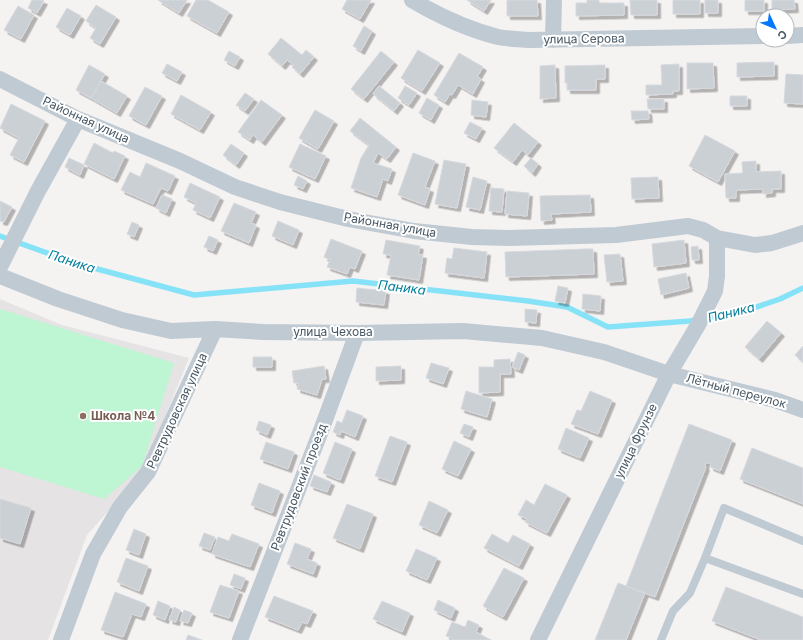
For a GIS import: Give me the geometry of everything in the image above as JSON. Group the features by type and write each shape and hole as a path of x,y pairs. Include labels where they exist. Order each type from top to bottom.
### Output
{"street":[{"name":"улица Серова","path":"412,0 430,11 457,24 499,37 529,40 553,40 755,36"},
{"path":"553,40 554,0"},
{"name":"Районная улица","path":"0,79 78,119 180,161 235,187 280,202 348,219 414,231 472,237 509,238 616,235 688,226 703,230 718,238 755,245 772,243 803,232"},
{"path":"0,267 38,191 78,119"},
{"name":"улица Фрунзе","path":"538,640 669,374 698,326 715,291 718,238"},
{"name":"улица Чехова","path":"0,276 58,299 122,320 171,331 215,329 263,332 463,331 542,338 604,352 669,374"},
{"name":"Ревтрудовская улица","path":"61,640 93,554 120,507 148,472 215,329"},
{"name":"Ревтрудовский проезд","path":"240,640 322,428 357,332"},
{"name":"Лётный переулок","path":"669,374 775,400 803,410"}],"lane":[{"path":"661,640 673,611 690,593 724,508 803,541"},
{"path":"705,558 803,594"}],"shaded area":[{"name":"Школа №4","path":"0,299 62,325 189,358 142,473 87,535 48,640 0,640"}],"green space":[{"name":"Школа №4","path":"0,309 174,363 142,466 104,499 0,467"}],"building":[{"path":"32,0 44,1 37,13 28,8"},
{"path":"158,0 187,0 179,13"},
{"path":"196,0 208,0 229,12 217,33 187,16"},
{"path":"347,0 371,0 360,19 342,9"},
{"path":"467,0 491,0 484,11"},
{"path":"507,0 537,0 538,16 507,16"},
{"path":"587,0 599,0 599,3 624,3 624,15 576,16 576,3 587,3"},
{"path":"630,0 657,0 657,15 631,15"},
{"path":"673,0 700,0 700,14 673,14"},
{"path":"705,0 718,0 718,13 705,13"},
{"path":"745,0 764,0 764,8 755,8 755,11 745,11"},
{"path":"772,0 794,0 795,8 772,8"},
{"path":"96,5 116,17 100,44 90,38 96,28 86,21"},
{"path":"18,6 34,15 21,39 4,30"},
{"path":"67,8 81,16 70,35 56,27"},
{"path":"364,26 372,31 361,51 353,46"},
{"path":"281,38 302,55 306,50 314,57 300,74 292,67 294,65 287,60 282,66 268,54"},
{"path":"418,50 440,63 422,91 401,78"},
{"path":"229,51 240,57 235,66 224,60"},
{"path":"381,51 394,62 364,99 351,89"},
{"path":"459,53 483,67 477,77 481,79 473,94 458,85 452,95 450,94 445,102 434,95"},
{"path":"774,62 774,76 737,77 737,63"},
{"path":"687,63 713,63 714,88 687,89"},
{"path":"167,64 182,72 177,81 162,73"},
{"path":"679,64 679,91 673,91 673,94 646,95 646,85 662,85 661,65"},
{"path":"89,65 105,74 91,98 76,90"},
{"path":"555,65 556,98 540,99 540,66"},
{"path":"605,65 605,79 596,79 596,90 567,90 567,83 565,83 565,66"},
{"path":"786,74 803,75 803,104 784,103"},
{"path":"101,81 127,96 117,113 91,98"},
{"path":"379,86 400,103 394,111 373,94"},
{"path":"405,86 417,93 409,105 398,98"},
{"path":"145,87 162,96 146,125 129,116"},
{"path":"245,93 254,99 245,111 236,105"},
{"path":"181,95 211,112 200,130 171,114"},
{"path":"730,96 747,96 747,106 730,106"},
{"path":"427,98 439,105 431,120 419,113"},
{"path":"647,99 664,99 664,109 648,109"},
{"path":"261,100 282,115 262,142 253,135 250,140 238,132"},
{"path":"472,100 488,102 486,117 471,115"},
{"path":"11,104 45,121 24,162 10,155 19,138 0,128"},
{"path":"315,110 334,121 318,149 299,138"},
{"path":"631,111 648,111 649,119 632,120"},
{"path":"360,118 396,147 387,159 378,153 373,163 392,169 388,181 383,179 377,197 351,188 361,158 369,145 350,131"},
{"path":"470,122 482,128 476,139 464,133"},
{"path":"514,123 538,142 528,155 522,150 513,162 494,148"},
{"path":"705,135 735,151 718,182 689,166"},
{"path":"94,143 113,153 114,151 125,156 114,179 84,164"},
{"path":"231,144 244,153 236,165 223,155"},
{"path":"300,144 326,156 315,179 289,167"},
{"path":"413,153 435,161 425,187 430,189 425,205 398,195"},
{"path":"69,158 84,165 80,175 65,167"},
{"path":"531,158 538,164 532,173 524,166"},
{"path":"444,160 466,164 457,208 435,204"},
{"path":"756,161 756,172 781,171 781,189 772,189 772,193 763,194 763,189 736,190 736,198 726,198 725,174 743,173 742,162"},
{"path":"146,163 175,176 168,191 161,188 153,204 121,190 130,172 140,177"},
{"path":"298,176 307,181 303,189 294,185"},
{"path":"473,177 487,181 480,210 466,207"},
{"path":"658,177 659,198 632,199 631,178"},
{"path":"190,183 220,197 210,218 193,210 196,203 184,197"},
{"path":"491,188 504,189 502,212 489,211"},
{"path":"507,191 529,193 527,216 505,214"},
{"path":"162,195 172,199 166,213 156,208"},
{"path":"590,195 591,212 551,214 552,220 541,221 540,196"},
{"path":"0,201 12,207 4,222 0,221"},
{"path":"234,203 256,212 251,223 256,225 249,243 221,231"},
{"path":"278,221 299,230 293,245 272,236"},
{"path":"132,222 139,225 134,237 127,234"},
{"path":"209,236 218,240 213,251 204,247"},
{"path":"331,239 362,251 355,269 350,267 347,274 327,267 330,260 324,257"},
{"path":"386,240 420,246 418,254 423,255 419,280 387,275 391,255 383,254"},
{"path":"684,240 686,263 654,267 652,244"},
{"path":"698,246 699,260 692,260 691,247"},
{"path":"454,248 487,252 484,278 445,273 447,258 452,259"},
{"path":"593,249 594,274 506,277 505,252"},
{"path":"620,254 623,281 607,282 604,255"},
{"path":"686,273 689,288 661,295 658,279"},
{"path":"558,286 568,288 565,303 555,301"},
{"path":"357,288 386,291 384,305 356,302"},
{"path":"583,294 601,296 600,311 582,309"},
{"path":"525,309 537,310 536,323 525,322"},
{"path":"767,321 781,333 759,359 745,347"},
{"path":"803,346 803,362 795,355"},
{"path":"518,352 525,355 519,370 512,367"},
{"path":"253,357 272,357 272,367 253,367"},
{"path":"510,359 511,374 500,374 500,392 479,393 479,367 494,367 494,360"},
{"path":"431,363 449,368 443,384 426,378"},
{"path":"324,366 326,379 322,379 317,395 297,389 299,383 294,383 292,371"},
{"path":"401,366 401,380 376,381 376,367"},
{"path":"466,391 492,399 487,417 461,409"},
{"path":"590,391 612,400 598,434 571,424 577,410 581,411"},
{"path":"347,410 363,416 355,437 341,431 340,435 333,432 337,421 342,423"},
{"path":"259,421 271,425 267,435 256,430"},
{"path":"464,424 473,427 469,437 460,433"},
{"path":"689,424 732,440 720,471 710,467 711,464 706,462 706,467 655,597 626,586"},
{"path":"566,428 589,438 580,458 558,449"},
{"path":"390,436 407,442 392,482 375,476"},
{"path":"454,441 471,449 458,476 442,469"},
{"path":"266,442 294,452 288,469 260,459"},
{"path":"335,442 352,449 340,480 323,473"},
{"path":"752,448 803,468 803,504 740,479"},
{"path":"314,475 331,482 327,492 310,486"},
{"path":"259,483 280,491 272,513 251,505"},
{"path":"545,484 567,495 547,533 525,522 527,519 518,515 526,500 534,505"},
{"path":"0,499 31,508 20,544 0,538"},
{"path":"429,501 448,510 437,533 419,525"},
{"path":"347,504 373,514 360,549 333,538"},
{"path":"134,529 146,534 139,555 126,550"},
{"path":"204,533 215,537 210,550 199,546"},
{"path":"232,534 259,544 250,567 212,554 218,537 229,541"},
{"path":"492,534 508,543 513,535 530,544 519,566 484,548"},
{"path":"295,543 311,549 307,559 317,563 313,574 287,564"},
{"path":"416,549 437,558 427,580 406,571"},
{"path":"126,558 148,566 139,591 117,582"},
{"path":"504,568 524,578 503,617 483,606"},
{"path":"234,574 245,578 241,589 230,585"},
{"path":"618,583 645,593 626,640 595,640"},
{"path":"220,585 239,591 229,618 210,612"},
{"path":"726,587 803,617 803,640 761,640 712,621"},
{"path":"115,592 146,604 141,617 132,614 123,637 101,630"},
{"path":"274,596 313,611 307,624 302,622 298,630 265,617"},
{"path":"438,600 455,608 451,618 434,610"},
{"path":"158,601 170,606 165,620 153,615"},
{"path":"382,601 410,613 402,632 373,619"},
{"path":"174,607 180,610 176,622 169,620"},
{"path":"184,610 192,613 188,623 180,621"},
{"path":"468,620 479,625 476,632 491,640 451,640 452,638 446,636 452,622 465,627"},
{"path":"188,635 202,640 186,640"}],"waterway":[{"name":"Паника","path":"0,236 75,263 194,295 353,281 528,301 567,307 608,327 690,321 745,311 780,299 803,288"}],"place":[{"name":"Школа №4","path":"83,416"}]}
